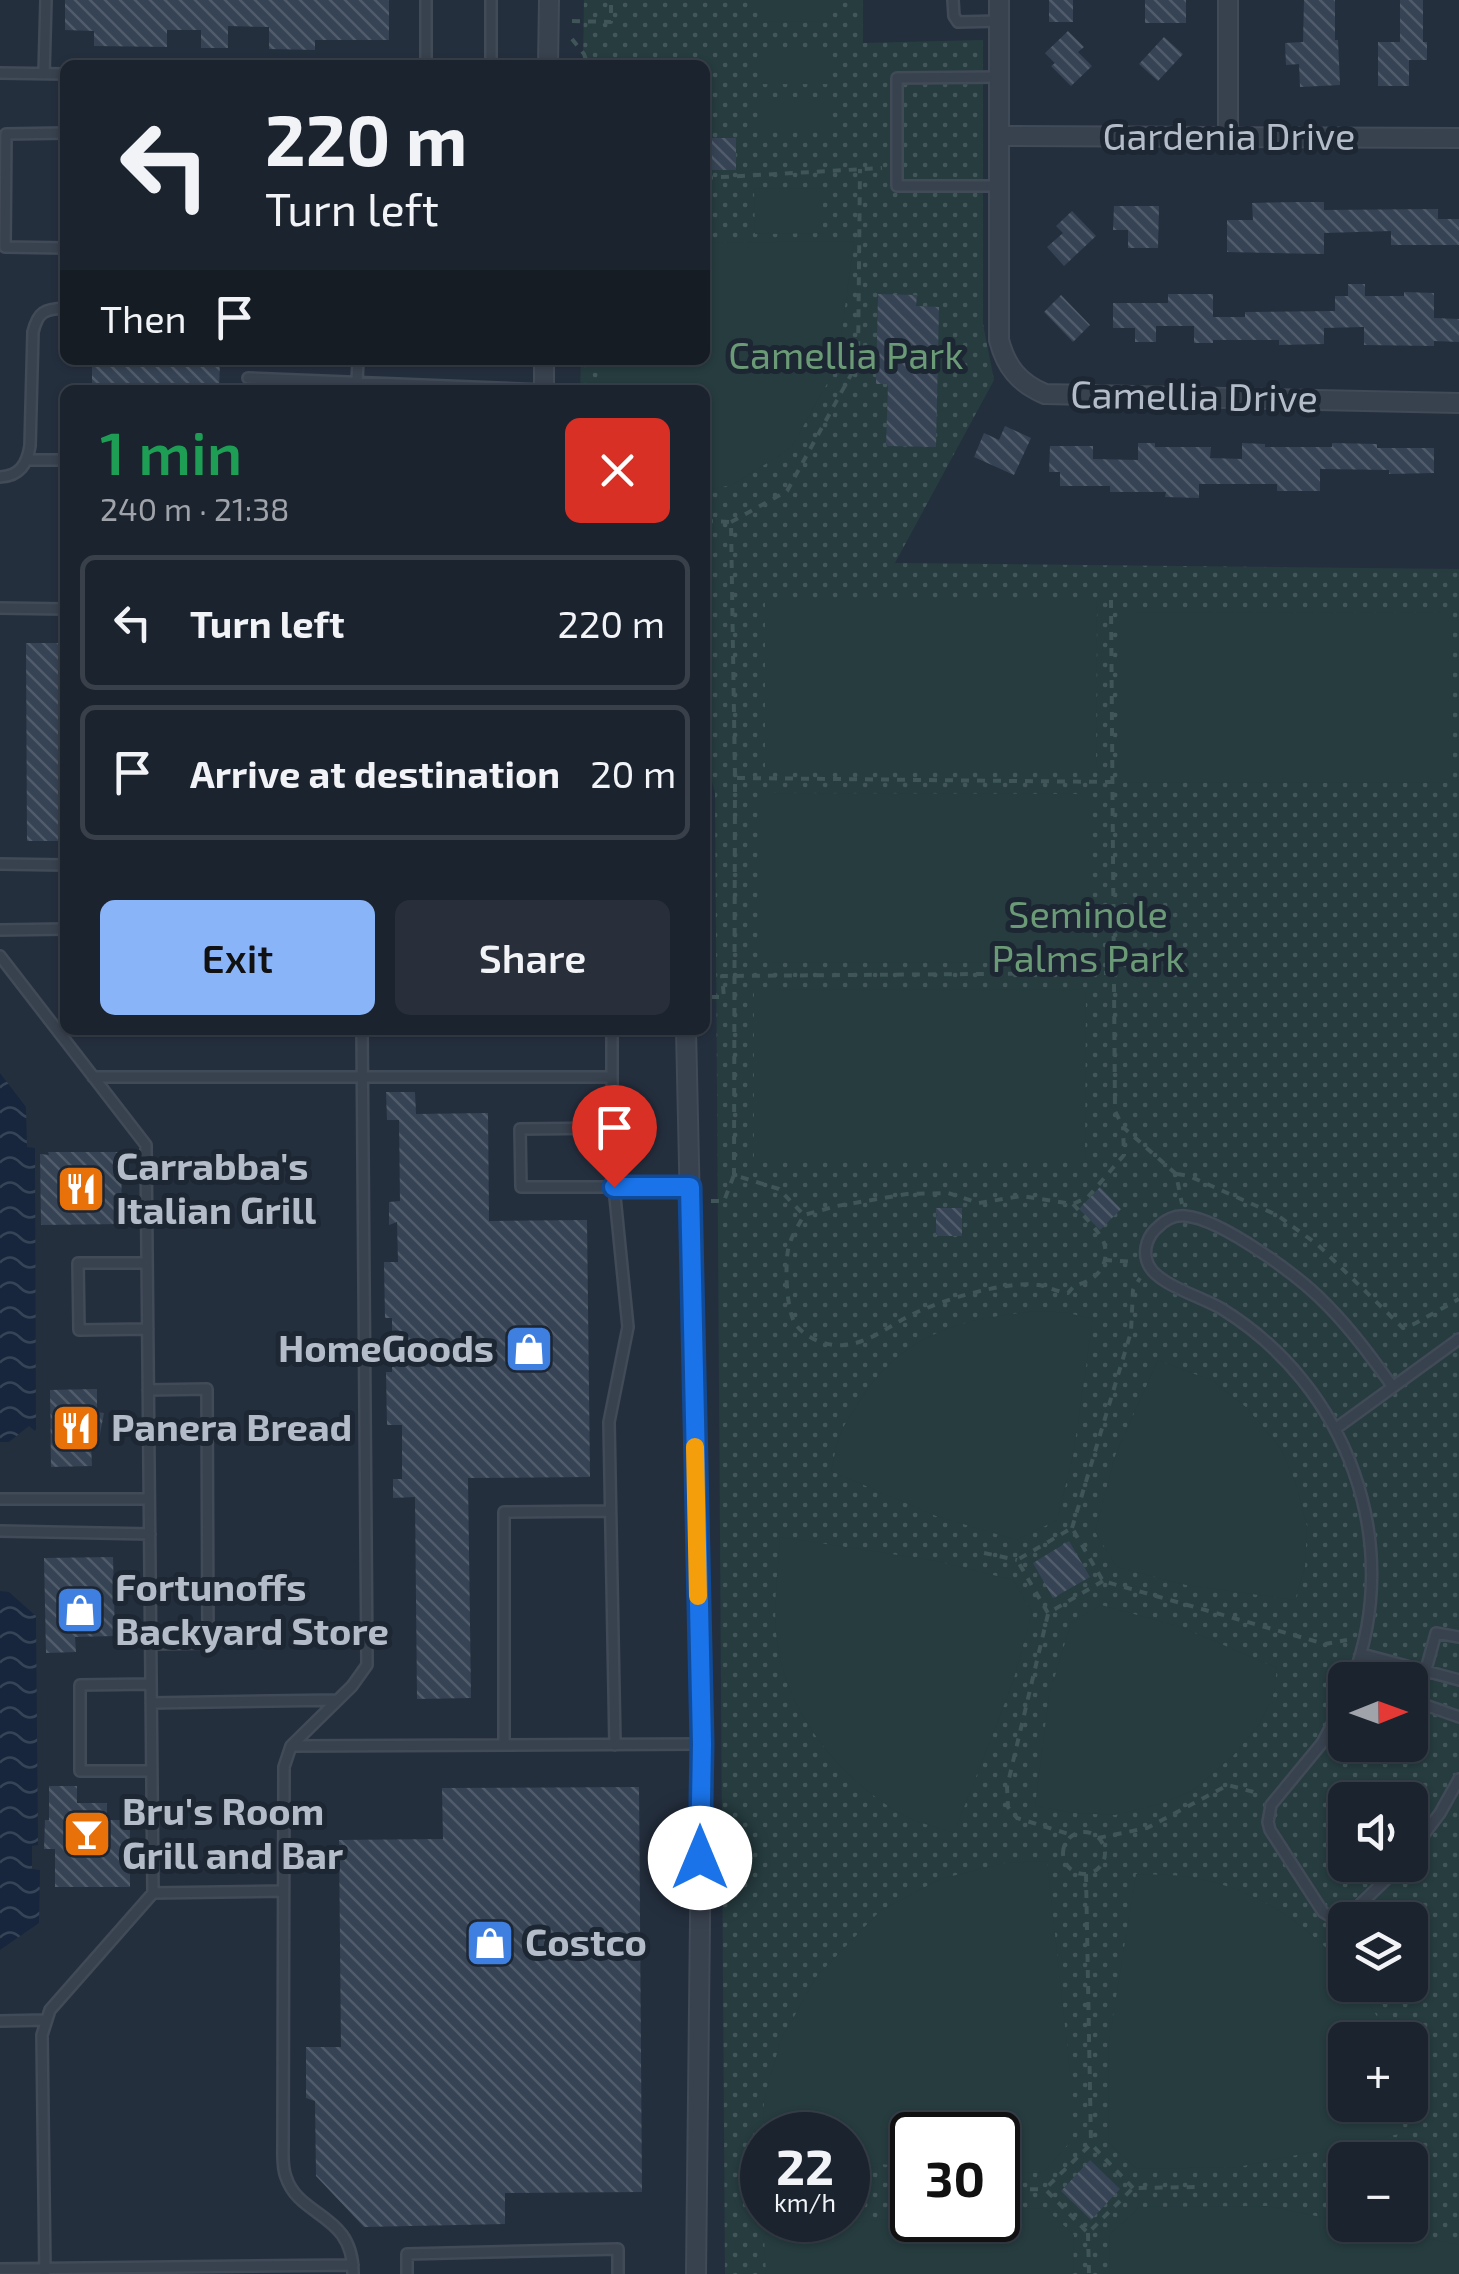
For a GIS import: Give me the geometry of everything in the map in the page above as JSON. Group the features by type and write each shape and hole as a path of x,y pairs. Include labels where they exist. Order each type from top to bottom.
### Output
{"street":[{"path":"548,60 549,0"},
{"name":"Camellia Drive","path":"998,0 998,340 1009,368 1019,380 1045,394 1459,403"},
{"path":"1228,0 1228,137"},
{"name":"Gardenia Drive","path":"999,136 1459,138"},
{"path":"686,1035 702,1744 696,2274"}],"lane":[{"path":"44,74 46,0"},
{"path":"426,0 426,60"},
{"path":"491,60 492,0"},
{"path":"953,0 958,22 999,22"},
{"path":"0,73 60,74"},
{"path":"999,77 897,78 897,186 999,186"},
{"path":"60,133 3,132 5,247 60,248"},
{"path":"0,478 20,470 27,460 33,332 37,317 46,310 60,309"},
{"path":"357,382 358,365"},
{"path":"248,378 416,385"},
{"path":"27,460 60,460"},
{"path":"0,608 60,609"},
{"path":"0,864 60,865"},
{"path":"0,930 60,929"},
{"path":"0,956 60,1034"},
{"path":"45,2272 42,2035 46,2020 50,2010 153,1893 146,1145 61,1035"},
{"path":"0,2270 353,2270 349,2244 341,2232 292,2191 285,2176 283,1891 284,1767 291,1746 360,1677 366,1665 362,1035"},
{"path":"612,1035 614,1187 628,1327 609,1422 615,1745"},
{"path":"93,1077 612,1076"},
{"path":"613,1128 520,1130 521,1188 690,1187"},
{"path":"1359,1662 1366,1637 1372,1556 1357,1475 1336,1430 1320,1401 1276,1348 1220,1308 1151,1271 1147,1242 1153,1230 1172,1218 1185,1216 1228,1233 1298,1277 1365,1348 1392,1387"},
{"path":"147,1263 78,1264 79,1330 148,1329"},
{"path":"1336,1430 1459,1339"},
{"path":"148,1390 207,1389 208,1644 150,1644"},
{"path":"0,1500 150,1499"},
{"path":"504,1745 504,1512 610,1511"},
{"path":"0,1531 150,1534"},
{"path":"1428,1668 1436,1633 1459,1637"},
{"path":"1362,1654 1391,1662"},
{"path":"1428,1672 1459,1680"},
{"path":"151,1684 80,1684 80,1771 152,1771"},
{"path":"151,1703 338,1700"},
{"path":"1428,1706 1459,1716"},
{"path":"1328,1732 1298,1774 1275,1797 1269,1812 1270,1830 1323,1912 1331,1918 1346,1918 1383,1882"},
{"path":"291,1746 702,1744"},
{"path":"1428,1830 1459,1779"},
{"path":"153,1893 283,1891"},
{"path":"0,2021 46,2020"},
{"path":"407,2274 407,2254 618,2249 618,2274"}],"path":[{"path":"572,21 611,22 611,0"},
{"path":"572,38 586,60"},
{"path":"710,178 897,168"},
{"path":"710,521 731,522 786,491 858,362 860,170"},
{"path":"711,1201 724,1201 734,1175 736,778 731,522"},
{"path":"1111,600 1114,1111 1123,1127 1176,1174 1189,1176 1276,1215 1318,1246 1403,1328 1459,1299"},
{"path":"736,778 1112,782"},
{"path":"711,998 724,996 722,976 1114,973"},
{"path":"1074,1204 1104,1242 1104,1260 1100,1272 1068,1293 1037,1284 949,1299 866,1340 845,1345 814,1340 795,1324 786,1285 788,1246 804,1215 907,1194 948,1193 979,1203 1020,1196 1074,1204 1088,1197 1124,1154 1123,1127"},
{"path":"1176,1174 1185,1216"},
{"path":"734,1175 779,1189 804,1215"},
{"path":"984,1553 1017,1560 1072,1528 1131,1332 1133,1290 1147,1263 1104,1260"},
{"path":"1072,1528 1103,1581 1325,1644 1366,1637"},
{"path":"1017,1560 1048,1613 1007,1786 1008,1807 1016,1818 1072,1835 1086,1832 1098,1838 1105,1856 1098,1868 1086,1874 1073,1871 1064,1860 1064,1846 1072,1835"},
{"path":"1048,1613 1103,1581"},
{"path":"1098,1838 1146,1828 1228,1785 1275,1797"},
{"path":"1086,1874 1090,2144 1134,2188"},
{"path":"1020,2189 1045,2188 1090,2144"},
{"path":"1088,2232 1134,2188 1200,2186"},
{"path":"1045,2188 1088,2232 1088,2274"}],"green space":[{"name":"Seminole Palms Park","path":"584,0 863,0 863,43 983,40 983,324 994,380 895,563 1459,569 1459,2274 725,2274 715,793 710,774 710,385 580,385 581,365 710,365 710,60 583,60"},
{"path":"760,0 832,0 832,21 760,22"},
{"path":"759,50 831,50 831,84 759,84"},
{"path":"760,97 832,97 832,131 760,131"},
{"path":"823,188 823,233 755,234 754,189"},
{"path":"854,241 837,366 791,448 732,485 710,489 710,385 599,385 599,365 710,365 710,243"},
{"path":"765,600 1097,600 1096,770 765,770"},
{"path":"1121,612 1453,613 1453,783 1121,782"},
{"path":"759,793 1091,794 1091,963 759,962"},
{"path":"754,989 1086,990 1085,1159 754,1159"},
{"path":"1039,1311 1093,1319 1073,1456 1057,1520 1017,1540 936,1516 831,1471 839,1438 850,1416 873,1382 912,1346 958,1325"},
{"path":"1158,1360 1213,1381 1247,1408 1281,1449 1295,1481 1307,1526 1305,1567 1295,1600 1186,1585 1117,1567 1095,1532 1115,1456"},
{"path":"780,1537 937,1561 1013,1580 1032,1612 1013,1682 954,1833 909,1818 881,1801 841,1767 809,1725 786,1678 779,1653 776,1595"},
{"path":"1101,1605 1181,1627 1277,1668 1274,1692 1260,1723 1233,1756 1192,1791 1115,1815 1035,1806 1049,1696 1071,1623"},
{"path":"1047,1861 1070,2072 1070,2142 1044,2172 1020,2173 1020,2112 890,2112 890,2165 870,2163 870,2112 764,2112 780,2042 816,1977 880,1911 940,1879 1005,1863"},
{"path":"1136,1874 1176,1875 1221,1884 1261,1901 1297,1923 1328,1950 1328,2002 1369,2002 1380,2022 1328,2022 1328,2122 1403,2122 1404,2133 1360,2142 1328,2142 1328,2149 1238,2167 1137,2169 1108,2142 1109,2041"},
{"path":"1267,2206 1328,2219 1328,2242 1428,2242 1428,2239 1459,2245 1459,2274 1110,2274 1109,2235 1140,2207"},
{"path":"1045,2208 1074,2235 1073,2274 766,2274 764,2242 870,2242 870,2221 890,2219 890,2242 1020,2242 1020,2209"}],"water":[{"path":"0,1073 26,1107 27,1147 35,1148 36,1429 29,1426 9,1442 0,1442"},
{"path":"0,1591 9,1592 36,1616 38,1845 32,1846 32,1869 40,1870 39,1923 0,1950"}],"building":[{"path":"65,0 389,0 389,40 315,40 315,50 269,49 269,27 228,26 228,48 201,48 201,30 167,30 167,47 94,46 94,31 65,30"},
{"path":"1049,0 1073,0 1073,22 1049,22"},
{"path":"1145,0 1186,0 1186,23 1145,23"},
{"path":"1304,0 1335,0 1340,85 1300,87 1299,64 1286,65 1285,43 1303,42"},
{"path":"1400,0 1423,0 1427,60 1409,60 1409,86 1378,86 1378,42 1400,42"},
{"path":"1068,31 1084,47 1078,52 1092,66 1071,86 1051,66 1055,63 1045,53"},
{"path":"1164,37 1183,54 1158,81 1139,64"},
{"path":"710,138 736,138 736,170 710,170"},
{"path":"1324,202 1324,210 1438,209 1438,219 1459,219 1459,245 1391,245 1391,231 1324,233 1324,254 1227,252 1227,220 1253,220 1252,203"},
{"path":"1114,206 1159,206 1158,248 1128,248 1128,230 1113,230"},
{"path":"1072,211 1096,236 1064,266 1047,247 1063,233 1056,226"},
{"path":"1348,284 1365,284 1365,296 1434,293 1434,318 1459,319 1459,342 1434,341 1434,346 1364,345 1364,327 1324,328 1324,344 1279,345 1279,340 1194,343 1194,326 1156,326 1156,342 1135,342 1135,328 1113,328 1113,303 1168,303 1168,294 1213,294 1213,317 1245,317 1245,312 1335,311 1335,296 1348,296"},
{"path":"878,294 917,295 916,306 939,307 936,447 886,446 888,384 876,384"},
{"path":"1061,295 1090,325 1073,342 1044,312"},
{"path":"92,365 220,365 219,385 92,385"},
{"path":"1005,426 1031,438 1014,475 974,457 984,433 999,440"},
{"path":"1138,443 1155,443 1155,447 1211,447 1210,458 1242,459 1242,443 1265,447 1332,447 1332,443 1434,448 1434,473 1320,469 1320,491 1277,491 1277,484 1199,484 1199,498 1165,497 1166,492 1110,492 1110,486 1060,486 1060,472 1049,472 1050,446 1093,446 1093,459 1138,460"},
{"path":"26,643 60,643 60,841 27,841"},
{"path":"386,1092 415,1092 416,1114 488,1113 489,1221 587,1220 590,1477 468,1478 471,1698 417,1699 415,1497 393,1498 393,1479 402,1479 402,1425 387,1425 386,1372 392,1372 392,1318 385,1318 384,1262 398,1262 397,1222 389,1225 389,1202 400,1201 399,1120 387,1120"},
{"name":"Carrabba's Italian Grill","path":"48,1152 121,1152 122,1224 41,1225 40,1154 49,1155"},
{"path":"1100,1187 1121,1209 1100,1230 1079,1209"},
{"path":"936,1208 962,1208 962,1236 936,1236"},
{"name":"Panera Bread","path":"97,1389 97,1412 104,1413 98,1444 91,1444 92,1466 51,1467 50,1390"},
{"path":"1069,1541 1090,1577 1053,1598 1033,1563"},
{"name":"Fortunoffs Backyard Store","path":"113,1557 115,1636 75,1637 76,1652 46,1653 44,1558"},
{"name":"Bru's Room Grill and Bar","path":"49,1786 77,1786 77,1803 107,1803 107,1820 130,1820 130,1887 55,1887 55,1849 44,1849"},
{"name":"Costco","path":"639,1787 642,2192 505,2193 505,2224 364,2227 316,2176 315,2101 306,2098 306,2047 341,2047 339,1840 443,1839 442,1788"},
{"path":"1090,2160 1120,2189 1091,2220 1061,2191"}],"slow traffic":[{"path":"695,1447 698,1596"}],"place":[{"name":"Carrabba's Italian Grill","path":"81,1189"},
{"name":"HomeGoods","path":"529,1349"},
{"name":"Panera Bread","path":"76,1428"},
{"name":"Fortunoffs Backyard Store","path":"80,1610"},
{"name":"Bru's Room Grill and Bar","path":"87,1834"},
{"name":"Costco","path":"490,1943"}],"route":[{"path":"614,1187 690,1187 702,1744 700,1858"}],"park label":[{"name":"Camellia Park","path":"846,356"}]}
